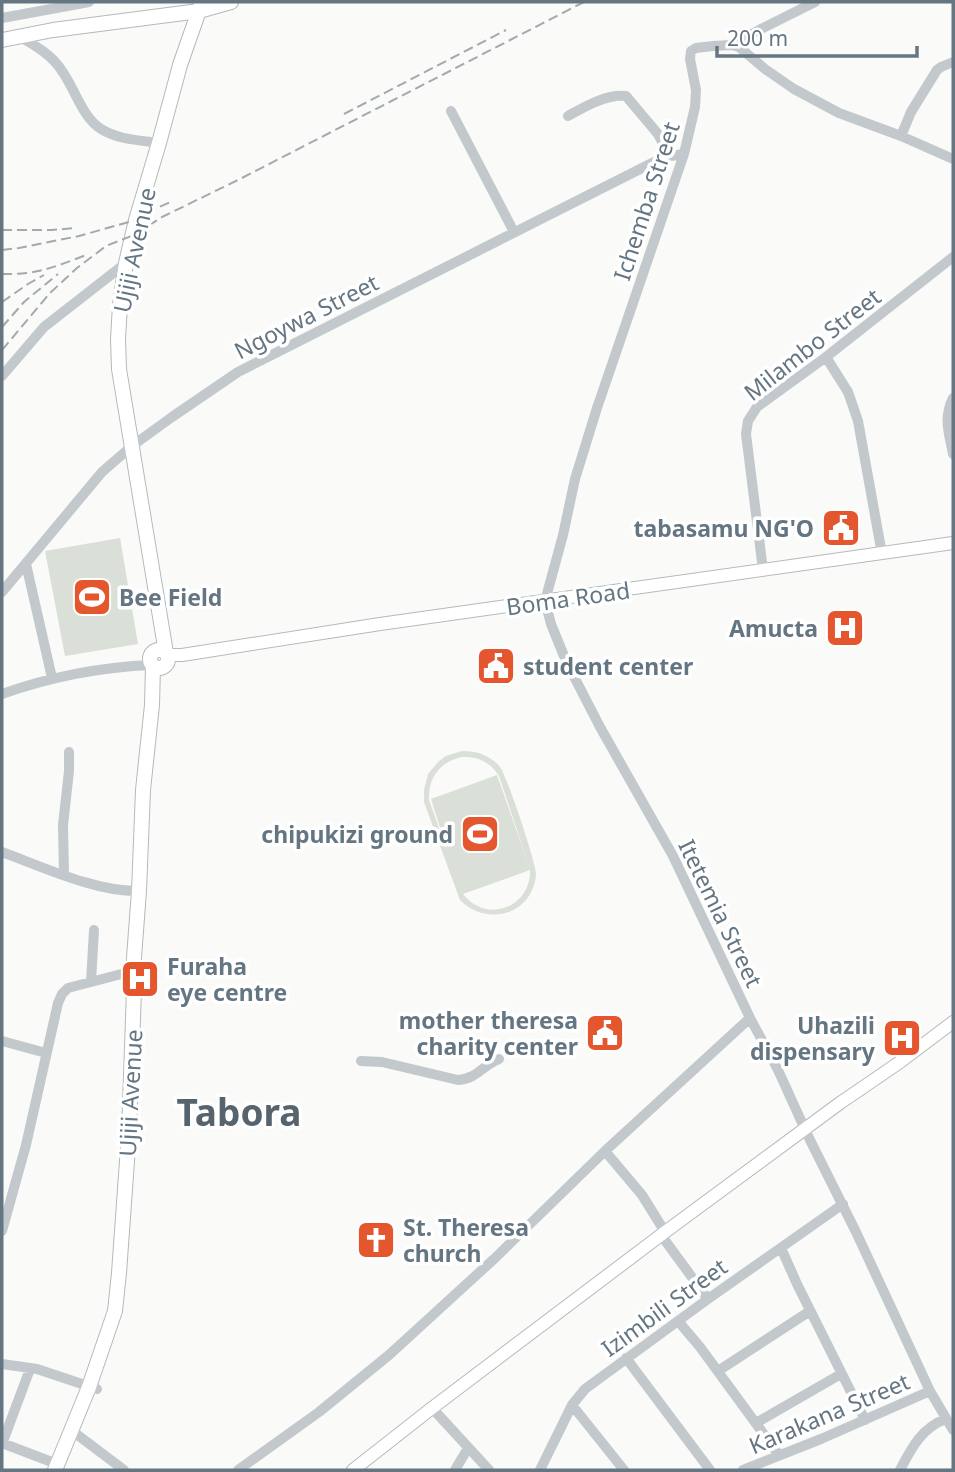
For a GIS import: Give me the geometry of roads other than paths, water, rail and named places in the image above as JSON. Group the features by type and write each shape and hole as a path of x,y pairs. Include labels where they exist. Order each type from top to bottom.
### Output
{"highway":[{"path":"2,40 231,2"},
{"name":"Ujiji Avenue","path":"59,1468 93,1388 114,1311 119,1273 129,1133 143,790 152,705 162,659 162,629 119,369 120,305 138,212 180,65 201,7"}],"main road":[{"name":"Boma Road","path":"162,659 380,624 953,543"},
{"path":"353,1470 663,1234 953,1022"}],"street":[{"path":"2,18 89,2"},
{"path":"732,46 815,2"},
{"path":"20,37 41,49 62,70 88,116 99,128 125,139 159,143"},
{"path":"732,46 739,47 794,89 839,113 953,159"},
{"name":"Ichemba Street","path":"545,601 575,480 597,408 684,154 695,107 696,90 690,60 691,51 696,48 732,46"},
{"path":"901,136 911,112 937,70 953,62"},
{"path":"568,116 594,102 626,96 658,134 670,156"},
{"path":"451,111 514,232"},
{"name":"Ngoywa Street","path":"2,592 102,472 172,416 238,372 645,166 670,156 684,154"},
{"name":"Milambo Street","path":"763,570 746,434 748,421 757,407 826,357 953,257"},
{"path":"2,376 44,327 126,263"},
{"path":"826,357 848,392 858,421 881,554"},
{"path":"953,398 948,408 947,421 953,454"},
{"path":"26,564 52,678"},
{"name":"Itetemia Street","path":"545,601 566,661 673,856 843,1204 930,1391 953,1430"},
{"path":"2,694 52,678 162,659"},
{"path":"64,874 63,825 69,752"},
{"path":"2,852 99,886 139,891"},
{"path":"91,982 94,930"},
{"path":"2,1231 26,1145 62,994 68,988 134,971"},
{"path":"238,1470 319,1412 389,1355 750,1018"},
{"path":"2,1041 46,1053"},
{"path":"362,1061 382,1062 458,1080 470,1078 499,1059"},
{"path":"605,1151 642,1195 663,1234 708,1299"},
{"name":"Izimbili Street","path":"540,1470 572,1405 585,1389 843,1204"},
{"path":"781,1248 865,1420"},
{"path":"718,1371 810,1311"},
{"path":"678,1321 779,1455"},
{"path":"626,1358 710,1470"},
{"path":"2,1364 37,1369 93,1388"},
{"path":"30,1369 2,1443 59,1468"},
{"path":"756,1423 841,1374"},
{"name":"Karakana Street","path":"743,1470 930,1391"},
{"path":"572,1405 624,1470"},
{"path":"432,1408 489,1470"},
{"path":"900,1470 927,1429 946,1419"},
{"path":"75,1432 124,1470"},
{"path":"456,1470 468,1448"},
{"path":"368,1470 372,1456"}],"railway":[{"path":"2,350 50,293 106,246 134,235 162,217 584,2"},
{"path":"344,114 506,30"},
{"path":"2,250 79,236 136,220 173,201"},
{"path":"2,230 75,228"},
{"path":"2,274 35,272 86,255"},
{"path":"2,327 24,302 58,274"},
{"path":"2,302 44,275"}],"place":[{"name":"tabasamu NG'O","path":"841,528"},
{"name":"Bee Field","path":"92,597"},
{"name":"Amucta","path":"845,628"},
{"name":"student center","path":"496,666"},
{"name":"chipukizi ground","path":"480,834"},
{"name":"Furaha eye centre","path":"140,979"},
{"name":"mother theresa charity center","path":"605,1033"},
{"name":"Uhazili dispensary","path":"902,1038"},
{"name":"St. Theresa church","path":"376,1240"}],"district":[{"name":"Tabora","path":"239,1111"}]}
